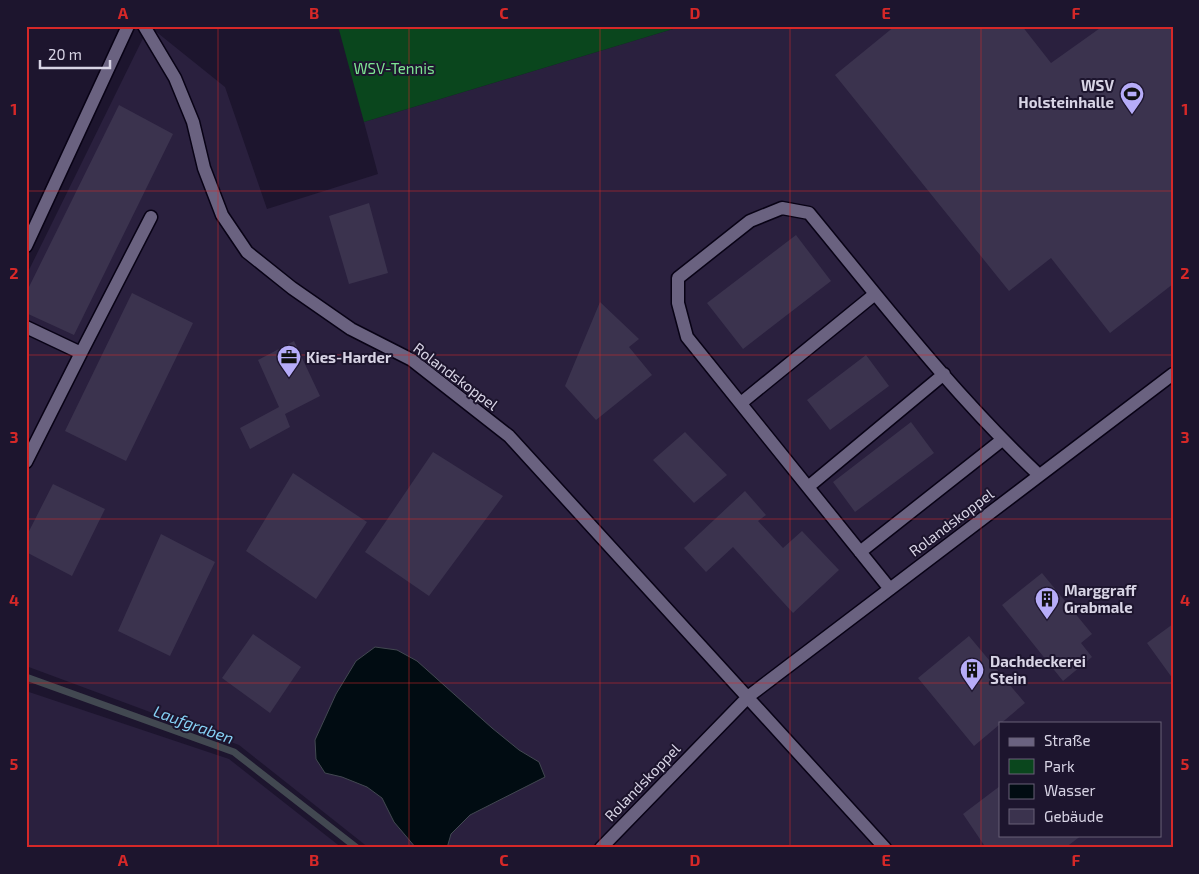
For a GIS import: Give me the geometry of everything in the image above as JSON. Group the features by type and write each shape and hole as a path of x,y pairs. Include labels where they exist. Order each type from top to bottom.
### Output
{"street":[{"path":"26,246 128,26"},
{"name":"Rolandskoppel","path":"144,26 175,78 193,122 204,168 222,215 247,252 292,288 351,329 412,360 508,436 749,696 885,848"},
{"path":"890,589 686,337 678,302 678,278 750,221 782,208 809,213 944,374 1002,440 1039,475"},
{"path":"26,462 150,217"},
{"path":"741,403 875,294"},
{"path":"26,327 81,353"},
{"path":"808,487 944,374"},
{"name":"Rolandskoppel","path":"600,848 749,696 1173,374"},
{"path":"860,552 1002,440"}],"shaded area":[{"path":"149,26 225,87 267,209 378,174 364,122 683,26 1173,26 1173,848 369,848 239,745 26,666 26,276"},
{"path":"26,691 229,759 342,848 26,848"}],"green space":[{"name":"WSV-Tennis","path":"338,26 683,26 364,122"}],"water":[{"path":"375,647 397,650 417,661 492,728 519,750 539,762 545,777 470,815 451,834 447,848 416,848 394,822 382,798 367,787 342,777 325,773 316,759 315,740 336,694 356,661"}],"building":[{"path":"895,26 1022,26 1051,63 1103,26 1170,26 1173,30 1173,284 1110,333 1051,258 1009,291 835,75"},
{"path":"119,105 173,134 74,335 26,313 26,293"},
{"path":"369,203 388,273 349,284 329,216"},
{"path":"796,235 831,281 743,349 707,303"},
{"path":"132,293 193,323 126,461 65,431"},
{"path":"600,302 639,339 629,347 652,375 596,420 565,386"},
{"name":"Kies-Harder","path":"294,341 320,396 285,414 290,427 250,449 240,428 279,407 258,360"},
{"path":"866,355 889,386 830,430 807,400"},
{"path":"911,422 934,453 855,512 833,482"},
{"path":"685,432 727,475 694,503 653,460"},
{"path":"433,452 503,496 429,596 365,552"},
{"path":"293,473 367,522 316,599 246,551"},
{"path":"53,484 105,509 72,576 26,552 26,537"},
{"path":"745,491 766,515 758,521 783,548 802,531 839,570 793,613 733,547 706,572 684,548"},
{"path":"161,534 215,562 170,656 118,631"},
{"name":"Marggraff Grabmale","path":"1042,573 1092,634 1081,643 1092,657 1063,681 1002,605"},
{"path":"1173,624 1173,679 1147,643"},
{"path":"253,634 301,667 270,713 222,678"},
{"name":"Dachdeckerei Stein","path":"969,636 1025,703 1002,722 999,722 999,725 974,746 918,678"},
{"path":"999,787 999,836 1081,836 1065,848 986,848 963,814"}],"waterway":[{"name":"Laufgraben","path":"26,677 234,752 357,848"}],"place":[{"name":"WSV Holsteinhalle","path":"1132,115"},
{"name":"Kies-Harder","path":"289,378"},
{"name":"Marggraff Grabmale","path":"1047,620"},
{"name":"Dachdeckerei Stein","path":"972,691"}]}
